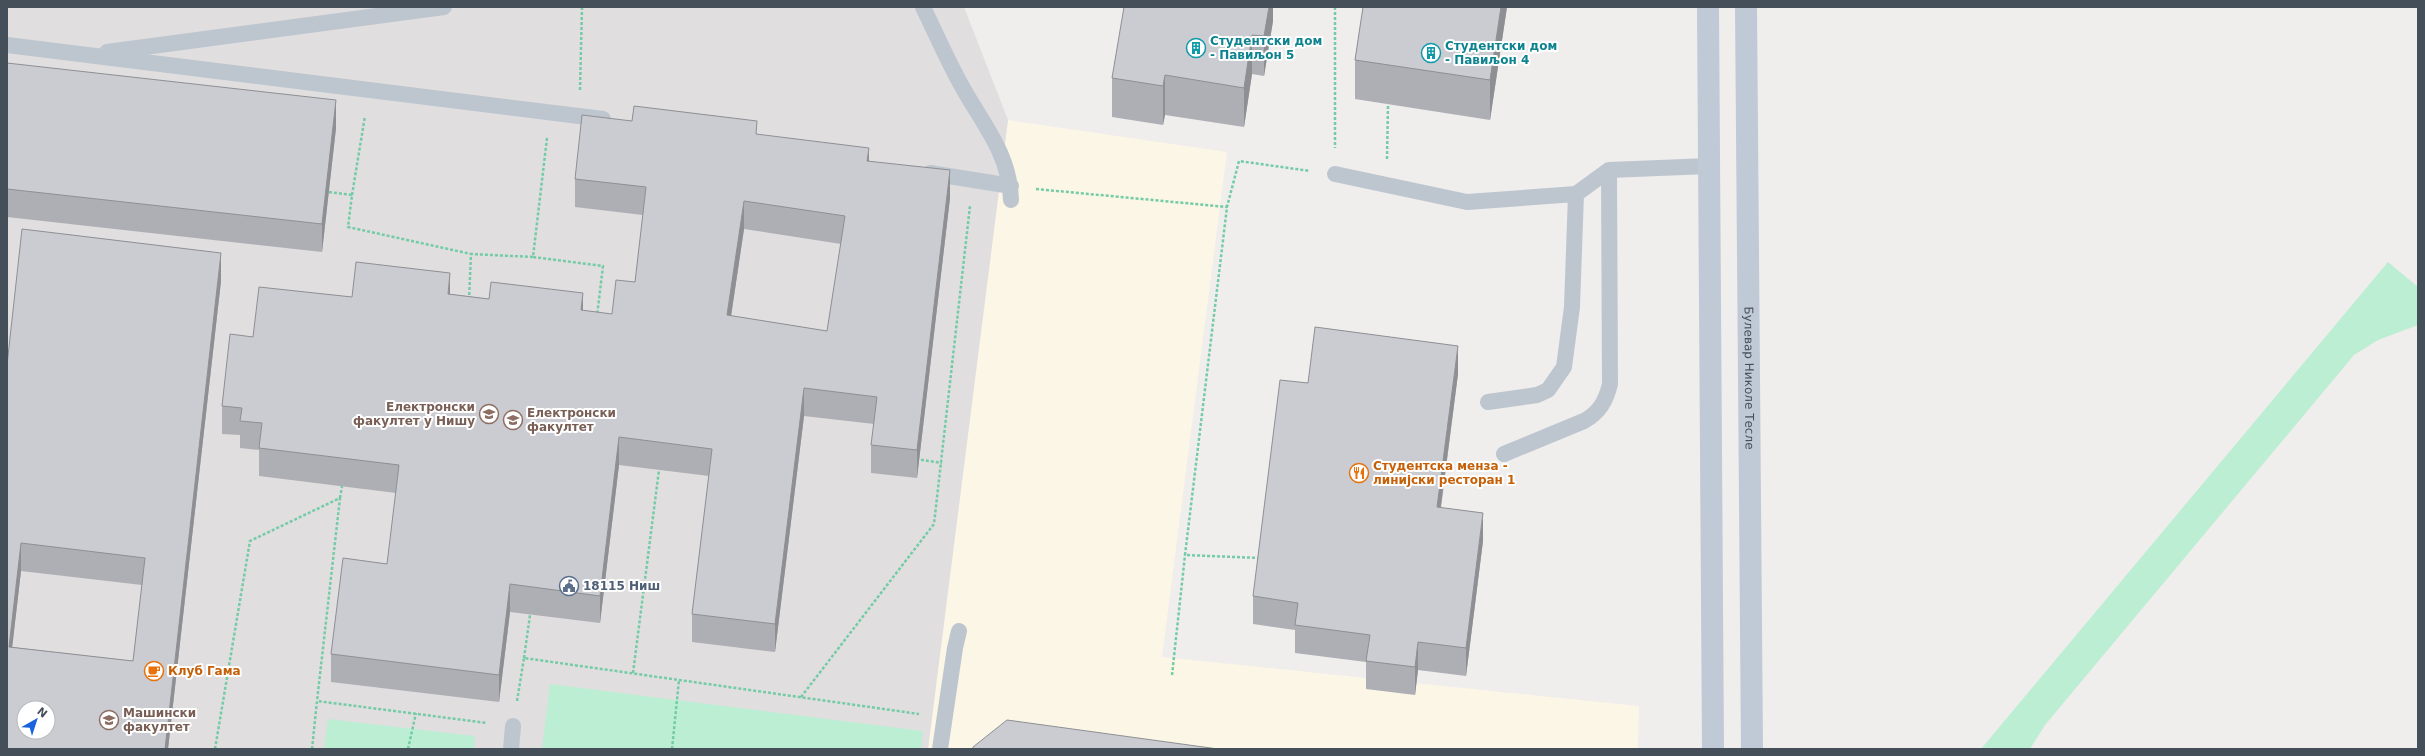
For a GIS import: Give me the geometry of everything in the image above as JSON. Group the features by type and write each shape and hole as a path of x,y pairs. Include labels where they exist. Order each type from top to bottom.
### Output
{"main road":[{"path":"1708,7 1713,749"},
{"name":"Булевар Николе Тесле","path":"1746,7 1752,749"}],"lane":[{"path":"85,55 444,7"},
{"path":"918,171 1011,193 1005,161 960,82 923,7"},
{"path":"7,44 619,122"},
{"path":"1335,174 1467,202 1576,194 1610,170 1709,166"},
{"path":"1504,454 1590,418 1595,415 1608,394 1610,384 1610,170"},
{"path":"1488,402 1537,395 1548,390 1564,367 1572,307 1576,194"},
{"path":"940,749 959,630"},
{"path":"511,749 513,726"}],"path":[{"path":"580,116 582,7"},
{"path":"1172,675 1227,207 1239,162 1335,174 1335,7"},
{"path":"369,91 348,227 471,254 533,257 603,266 597,318"},
{"path":"1386,186 1388,104"},
{"path":"533,257 550,112"},
{"path":"329,192 352,195"},
{"path":"1011,193 1227,207"},
{"path":"800,697 934,524 970,210"},
{"path":"469,308 471,254"},
{"path":"913,458 942,463"},
{"path":"633,673 659,470"},
{"path":"312,749 342,486"},
{"path":"215,749 250,541 340,498"},
{"path":"1185,555 1261,558"},
{"path":"317,701 513,726 530,615"},
{"path":"524,658 945,718"},
{"path":"672,749 679,680"},
{"path":"408,749 416,713"}],"shaded area":[{"name":"Електронски факултет у Нишу","path":"7,7 964,7 1008,120 928,749 7,749"},
{"path":"1008,120 1227,152 1162,657 1639,706 1638,749 928,749"}],"green space":[{"path":"2388,262 2418,287 2418,325 2378,340 2354,355 2045,725 2030,749 1981,749"},
{"path":"550,684 923,731 921,749 542,749"},
{"path":"328,719 475,736 474,749 324,749"}],"building":[{"name":"Студентски дом - Павиљон 5","path":"1124,7 1269,7 1264,36 1252,35 1244,88 1165,75 1163,86 1112,78"},
{"path":"1363,7 1501,7 1490,80 1355,60"},
{"path":"7,63 336,100 322,224 7,189"},
{"name":"Електронски факултет","path":"634,106 757,121 756,134 869,148 867,161 950,170 917,450 871,445 877,397 804,388 775,624 692,614 712,449 619,437 600,596 510,584 499,675 331,654 343,558 387,564 399,465 259,448 262,423 240,421 242,408 222,406 230,334 253,337 259,287 352,297 356,262 450,273 448,294 489,299 491,282 583,293 581,310 612,314 616,280 635,282 646,187 575,179 582,115 632,121","holes":["744,201 845,216 827,331 727,315"]},
{"path":"22,229 221,253 165,749 7,749 7,365","holes":["21,543 145,558 133,661 9,647"]},
{"name":"Студентска менза - линијски ресторан 1","path":"1315,327 1458,346 1437,507 1483,513 1466,648 1418,642 1415,667 1366,661 1370,635 1295,625 1298,603 1253,596 1280,380 1308,383"},
{"path":"1007,720 1218,749 973,749 973,747"}],"place":[{"name":"Студентски дом - Павиљон 5","path":"1196,48"},
{"name":"Студентски дом - Павиљон 4","path":"1431,53"},
{"name":"Електронски факултет у Нишу","path":"489,414"},
{"name":"Електронски факултет","path":"513,420"},
{"name":"Студентска менза - линијски ресторан 1","path":"1359,473"},
{"name":"18115 Ниш","path":"569,586"},
{"name":"Клуб Гама","path":"154,671"},
{"name":"Машински факултет","path":"109,720"}]}
